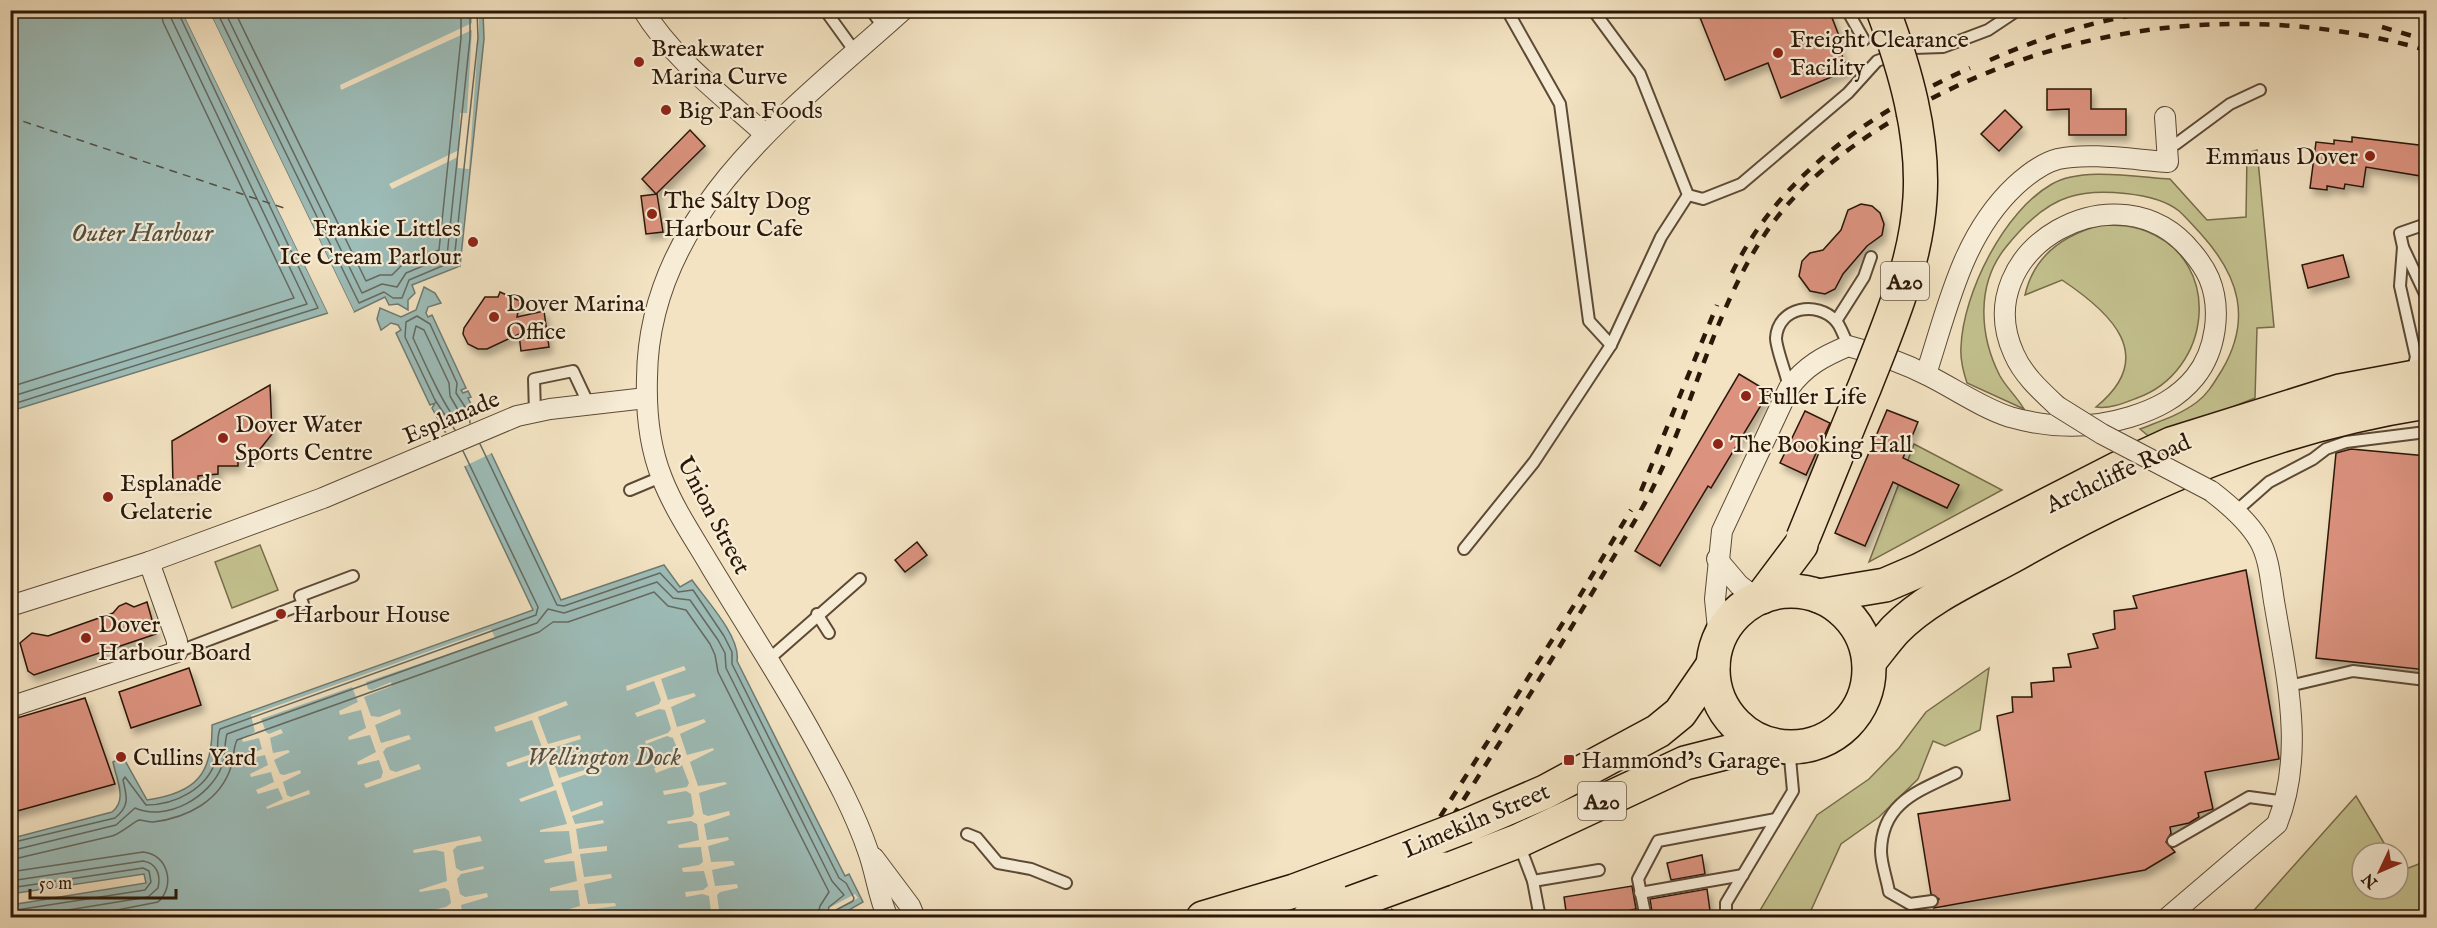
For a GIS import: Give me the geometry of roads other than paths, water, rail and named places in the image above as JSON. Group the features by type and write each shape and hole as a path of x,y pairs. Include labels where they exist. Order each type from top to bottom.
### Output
{"highway":[{"name":"A20","path":"1760,598 1802,541 1892,318 1905,279 1920,198 1919,141 1904,71 1883,10"},
{"name":"Archcliffe Road","path":"1812,594 1885,585 1920,570 2119,468 2171,444 2340,391 2415,377"},
{"name":"Archcliffe Road","path":"1869,662 1896,629 1932,601 2053,532 2151,484 2206,461 2296,430 2350,415 2427,402"},
{"name":"A20","path":"1802,541 1801,579 1812,594"},
{"path":"1774,593 1812,594 1834,604 1848,615 1865,645 1869,662 1865,695 1848,723 1821,742 1777,745 1740,728 1726,712 1717,693 1716,652 1741,609 1760,598 1774,593"},
{"name":"Limekiln Street","path":"1203,918 1294,891 1466,826 1545,792 1658,731 1680,713 1716,652"},
{"name":"Limekiln Street","path":"1309,918 1518,841 1685,762 1777,745"}],"street":[{"path":"643,10 679,55 765,134"},
{"name":"Union Street","path":"888,918 880,902 868,851 842,791 768,659 682,518 661,477 653,448 646,398 650,336 667,278 707,204 731,171 765,134 903,10"},
{"path":"1926,374 1958,273 1989,213 2040,166 2058,159 2168,162 2165,117"},
{"path":"1716,652 1715,599 1717,559 1722,531 1790,388 1801,372 1812,363 1848,346 1926,374 2009,416 2061,427 2095,425 2124,419 2168,401 2186,387 2209,354 2214,335 2214,294 2208,276 2196,257 2174,233 2159,223 2125,214 2106,214 2067,224 2033,249 2019,269 2008,291 2005,321 2014,356 2026,375 2057,406 2102,434 2211,491 2235,512 2260,541 2269,573 2289,686 2292,768 2286,802 2277,824 2168,918"},
{"name":"Esplanade","path":"10,606 149,562 323,498 526,414 646,398"},
{"path":"1717,559 1739,585 1760,598"},
{"path":"10,707 177,652 177,641 149,562"},
{"name":"Union Street","path":"868,851 912,912 929,918"}],"lane":[{"path":"825,10 856,53"},
{"path":"871,10 884,28"},
{"path":"1507,10 1560,104 1589,321 1611,345"},
{"path":"1593,10 1640,74 1688,195"},
{"path":"1847,10 1864,40"},
{"path":"1688,195 1703,199 1741,184 1848,93 1876,61 1913,48 1943,47 1988,30 2018,10"},
{"path":"2167,143 2176,144 2230,104 2260,90"},
{"path":"1464,549 1534,462 1611,345 1661,237 1688,195"},
{"path":"2426,296 2403,247 2400,233 2427,224"},
{"path":"2403,247 2400,286 2416,357 2412,371 2415,377"},
{"path":"1836,321 1864,277 1870,257"},
{"path":"1790,388 1776,339 1779,327 1788,315 1799,308 1821,311 1836,321 1848,346"},
{"path":"526,414 534,379 573,371 589,405"},
{"path":"2235,512 2269,482 2313,459 2326,448 2346,442 2427,432"},
{"path":"630,490 661,477"},
{"path":"177,652 303,604 300,596 353,576"},
{"path":"768,659 817,614 860,579"},
{"path":"817,614 829,633"},
{"path":"2289,686 2353,671 2427,680"},
{"path":"1726,918 1726,903 1793,791 1777,745"},
{"path":"1932,901 1910,904 1889,892 1881,851 1887,819 1906,797 1956,774"},
{"path":"2173,841 2248,797 2286,802"},
{"path":"1626,918 1645,916 1638,879 1658,841 1776,819"},
{"path":"967,834 977,838 998,863 1031,869 1066,883"},
{"path":"1518,841 1533,881 1540,918"},
{"path":"1533,881 1599,870"},
{"path":"1641,892 1743,875"}],"water":[{"name":"Outer Harbour","path":"11,11 182,11 328,313 11,411"},
{"path":"209,11 483,11 484,39 460,266 412,285 415,293 408,300 408,310 398,304 389,305 385,297 354,312"},
{"name":"Wellington Dock","path":"424,287 435,293 441,303 428,307 426,313 428,317 432,315 466,388 461,390 463,393 468,391 471,397 468,398 477,416 474,417 561,600 664,565 680,587 692,580 734,641 737,661 845,876 849,874 863,902 835,918 11,917 11,905 146,883 144,874 11,894 10,836 13,838 112,812 117,807 120,795 113,762 123,757 147,800 178,792 198,778 205,768 212,742 212,725 533,610 448,431 445,432 432,408 435,403 430,405 396,333 401,330 398,325 391,323 381,330 377,319 380,308 401,317 416,310"}],"railway":[{"path":"1990,60 2077,28 2122,17 2168,10"},
{"path":"1388,918 1548,665 1641,510 1674,442 1714,335 1746,266 1779,215 1793,198 1827,167 1863,139 1962,83 2026,59 2091,40 2157,29 2225,24 2292,26 2360,35 2426,50"},
{"path":"2382,27 2426,40"},
{"path":"1732,273 1752,238 1776,205 1803,176 1833,150 1899,104 1970,68"},
{"path":"1641,491 1717,305"},
{"path":"1376,918 1578,599 1631,510"}],"place":[{"name":"Freight Clearance Facility","path":"1778,53"},
{"name":"Breakwater Marina Curve","path":"639,62"},
{"name":"Big Pan Foods","path":"666,110"},
{"name":"Emmaus Dover","path":"2370,156"},
{"name":"The Salty Dog Harbour Cafe","path":"652,214"},
{"name":"Frankie Littles Ice Cream Parlour","path":"473,242"},
{"name":"Dover Marina Office","path":"494,317"},
{"name":"Fuller Life","path":"1746,396"},
{"name":"Dover Water Sports Centre","path":"223,438"},
{"name":"The Booking Hall","path":"1718,444"},
{"name":"Esplanade Gelaterie","path":"108,497"},
{"name":"Harbour House","path":"281,614"},
{"name":"Dover Harbour Board","path":"86,638"},
{"name":"Cullins Yard","path":"121,757"},
{"name":"Hammond's Garage","path":"1569,760"}]}
